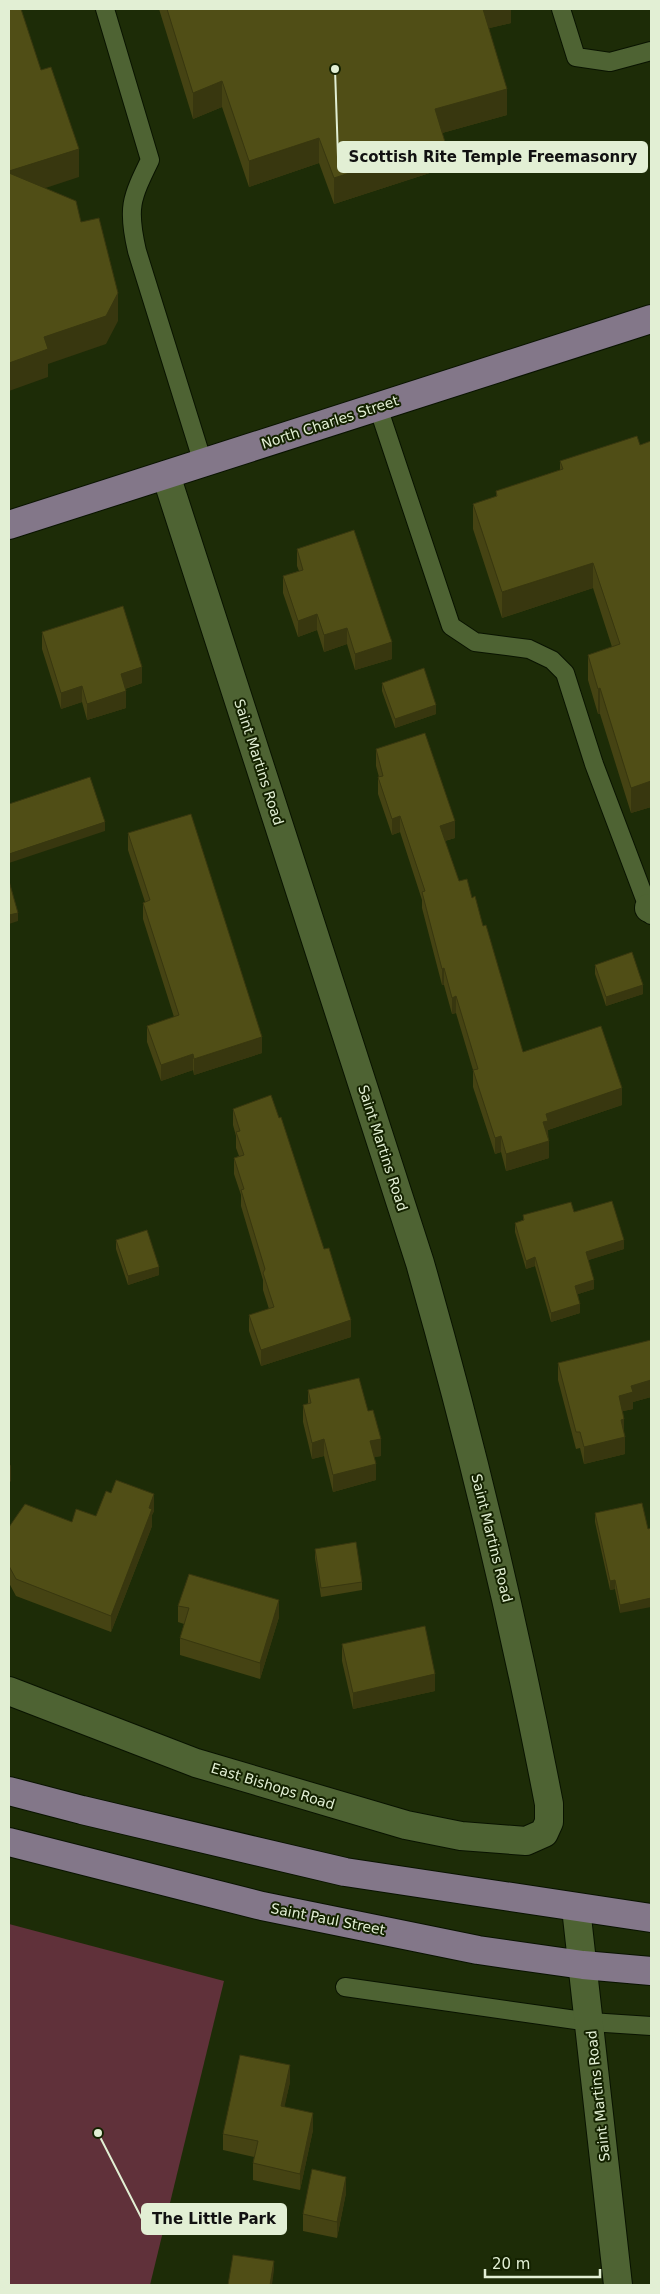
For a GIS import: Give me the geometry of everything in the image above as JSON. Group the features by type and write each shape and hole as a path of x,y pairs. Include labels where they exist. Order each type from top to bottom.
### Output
{"main road":[{"name":"North Charles Street","path":"9,525 651,319"},
{"path":"9,1791 345,1872 651,1918"},
{"name":"Saint Paul Street","path":"9,1842 262,1906 478,1950 583,1965 651,1971"}],"street":[{"name":"Saint Martins Road","path":"166,475 417,1254 453,1379 530,1703 549,1804 549,1822 544,1833"},
{"name":"East Bishops Road","path":"9,1692 196,1763 397,1823 461,1836 518,1842 535,1839 544,1833"},
{"name":"Saint Martins Road","path":"576,1908 618,2285"}],"lane":[{"path":"105,9 150,160 133,196 131,224 134,242 203,463"},
{"path":"561,9 576,57 610,62 651,51"},
{"path":"378,406 451,626 475,642 529,649 552,660 565,673 594,764 651,910"},
{"path":"345,1987 590,2022 651,2026"}],"shaded area":[{"path":"9,1924 224,1981 150,2285 9,2285"}],"building":[{"path":"9,9 21,9 41,70 51,67 79,149 9,171"},
{"path":"167,9 483,9 507,89 435,109 445,142 334,178 319,138 249,161 222,81 193,93"},
{"path":"9,173 76,201 81,222 99,218 118,293 106,316 44,337 48,349 9,363"},
{"path":"637,436 640,445 651,441 651,781 631,788 588,655 620,644 593,563 502,592 473,504 497,496 496,491 563,469 560,461"},
{"path":"354,530 392,642 355,654 347,628 324,635 317,614 298,621 283,576 303,570 297,549"},
{"path":"123,606 142,667 121,674 126,691 87,704 82,686 61,693 42,632"},
{"path":"424,668 436,705 395,719 382,683"},
{"path":"425,733 455,821 440,826 459,881 467,879 472,898 475,896 483,926 486,925 523,1052 601,1026 622,1088 546,1114 548,1121 543,1122 549,1141 506,1154 501,1136 495,1138 473,1070 478,1069 456,996 452,998 444,968 442,969 422,892 425,891 400,816 392,819 378,777 383,776 376,749"},
{"path":"90,777 105,822 9,854 9,804"},
{"path":"191,814 262,1037 194,1059 193,1054 161,1065 147,1026 179,1015 143,903 150,900 128,833"},
{"path":"9,881 18,913 9,915"},
{"path":"632,952 643,985 606,997 595,965"},
{"path":"271,1095 279,1118 281,1117 324,1249 329,1248 351,1320 261,1350 249,1315 274,1307 263,1273 265,1269 241,1190 244,1189 234,1158 244,1155 236,1132 240,1131 233,1109"},
{"path":"612,1201 624,1240 586,1252 594,1280 575,1286 580,1304 551,1313 535,1257 526,1261 515,1223 524,1220 523,1215 571,1202 574,1212"},
{"path":"147,1230 159,1267 128,1276 116,1240"},
{"path":"651,1340 651,1380 631,1386 633,1392 619,1396 624,1419 621,1420 625,1437 584,1447 580,1432 576,1432 558,1363"},
{"path":"359,1378 368,1411 373,1410 381,1439 370,1441 376,1464 333,1475 324,1439 312,1443 303,1405 311,1403 308,1390"},
{"path":"116,1480 154,1494 149,1508 152,1509 111,1616 16,1579 9,1566 9,1527 25,1504 72,1522 76,1509 96,1516 106,1491 111,1493"},
{"path":"642,1503 648,1529 651,1528 651,1598 620,1605 615,1580 610,1581 595,1513"},
{"path":"356,1542 362,1582 321,1588 315,1549"},
{"path":"189,1574 279,1600 260,1663 180,1638 189,1608 178,1606"},
{"path":"425,1626 435,1674 353,1693 342,1644"},
{"path":"240,2055 290,2065 281,2106 313,2113 300,2174 253,2163 258,2141 223,2134"},
{"path":"312,2169 346,2177 337,2222 303,2214"},
{"path":"233,2255 274,2261 270,2285 228,2285"}],"place":[{"name":"Scottish Rite Temple Freemasonry","path":"335,69"},
{"name":"The Little Park","path":"98,2133"}]}
